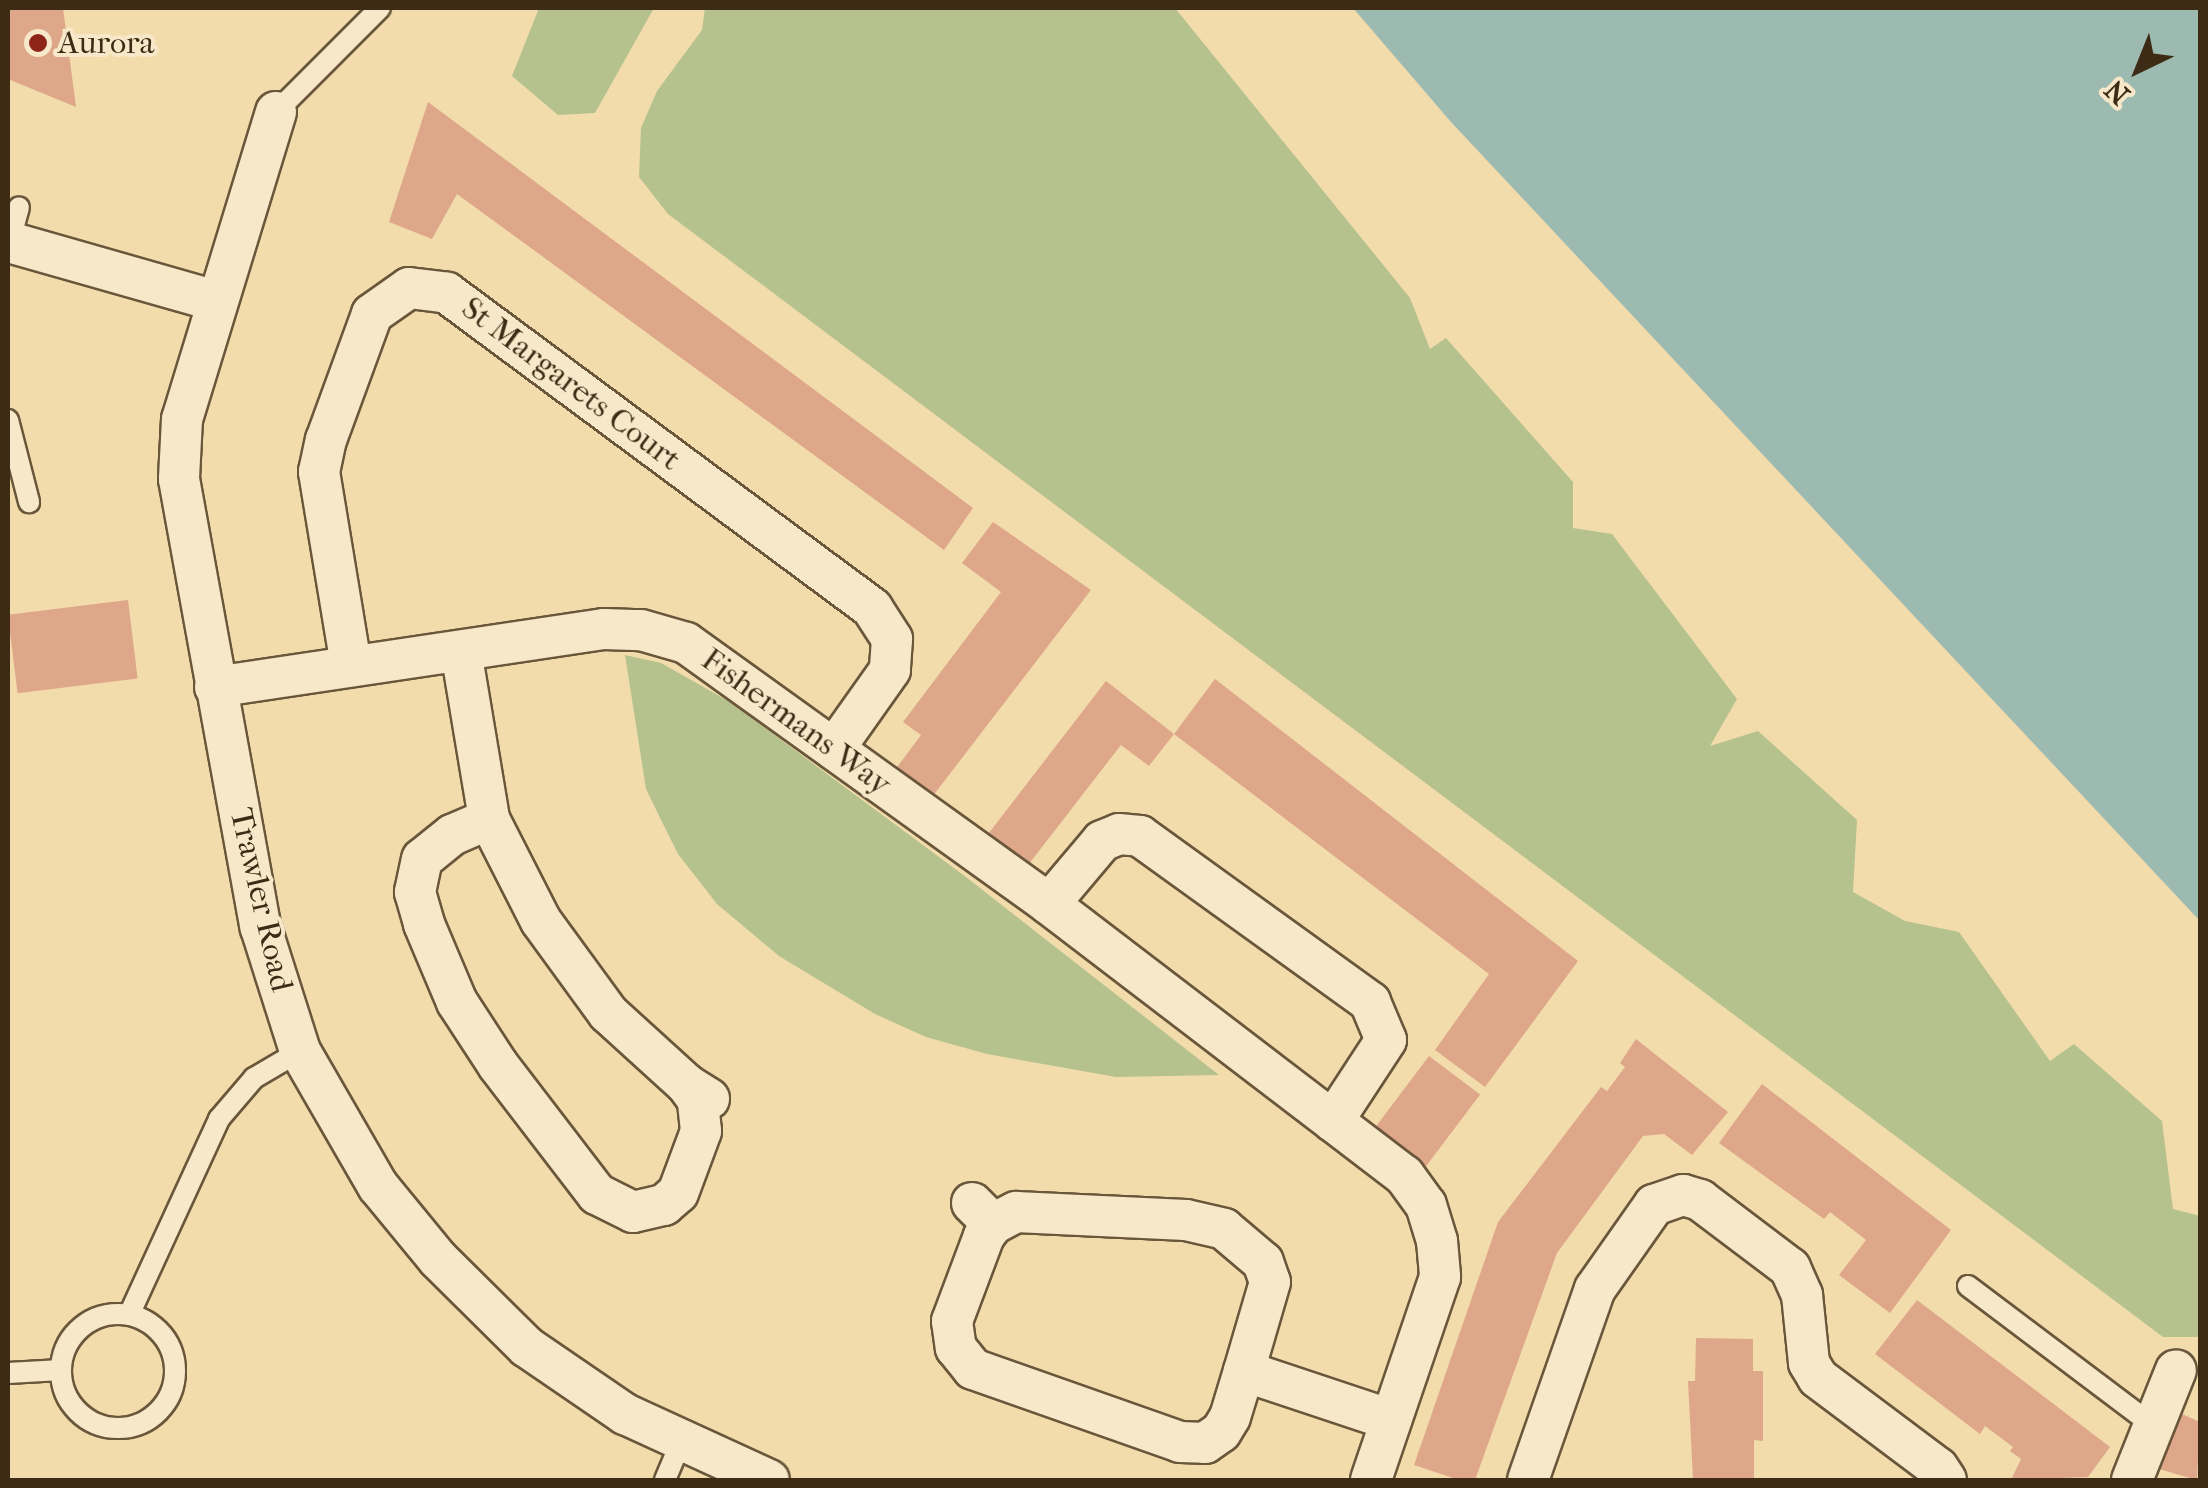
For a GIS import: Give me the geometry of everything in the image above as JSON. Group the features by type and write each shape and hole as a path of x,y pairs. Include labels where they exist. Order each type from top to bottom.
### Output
{"street":[{"name":"Trawler Road","path":"276,112 182,420 179,479 261,928 300,1051 378,1186 438,1259 527,1346 625,1414 769,1480"},
{"path":"12,233 216,301"},
{"name":"St Margarets Court","path":"351,665 319,472 326,440 372,314 408,288 447,292 872,608 892,638 890,670 834,749"},
{"name":"Fishermans Way","path":"215,688 604,629 640,630 686,643 1048,904 1404,1176 1426,1205 1437,1241 1440,1277 1370,1480"},
{"path":"461,651 489,820 541,921 608,1013 702,1094 698,1100 701,1131 678,1193 664,1205 633,1212 597,1194 498,1065 457,1002 424,924 415,892 422,859 452,835 489,820"},
{"path":"1048,904 1102,841 1119,834 1140,836 1370,1002 1386,1040 1334,1121"},
{"path":"1528,1480 1595,1289 1654,1206 1683,1195 1700,1200 1790,1268 1802,1296 1809,1362 1818,1378 1938,1468 1946,1480"},
{"path":"983,1214 1186,1220 1224,1230 1263,1262 1270,1282 1244,1371 1230,1417 1221,1432 1205,1443 1180,1442 972,1369 956,1348 952,1321 984,1236 983,1214"},
{"path":"2132,1480 2176,1370"},
{"path":"1244,1371 1391,1420"}],"lane":[{"path":"276,112 380,8"},
{"path":"8,420 29,502"},
{"path":"129,1315 220,1118 254,1078 300,1051"},
{"path":"1968,1286 2154,1426"},
{"path":"129,1315 154,1326 170,1348 175,1376 158,1412 134,1426 107,1427 94,1423 68,1398 60,1370 68,1342 88,1322 101,1316 129,1315"},
{"path":"8,1373 60,1370"},
{"path":"665,1480 681,1442"}],"green space":[{"path":"539,8 654,8 595,113 558,115 512,76"},
{"path":"705,8 1175,8 1410,298 1430,349 1446,338 1573,482 1573,528 1612,534 1737,699 1710,746 1758,731 1857,820 1853,892 1905,921 1959,932 2050,1061 2074,1044 2162,1121 2173,1209 2200,1216 2200,1337 2163,1337 668,214 639,177 641,128 657,91 702,30"},
{"path":"625,655 661,663 730,702 966,877 1219,1075 1116,1077 987,1054 926,1037 875,1014 779,956 717,904 678,854 646,789"}],"water":[{"path":"1353,8 2200,8 2200,921 1451,122"}],"building":[{"name":"Aurora","path":"8,8 63,8 76,107 8,79"},
{"path":"428,102 973,508 944,550 457,194 432,239 389,222"},
{"path":"993,522 1091,590 929,801 892,774 921,735 903,722 1001,592 962,563"},
{"path":"128,600 138,678 18,693 8,615"},
{"path":"1215,679 1578,961 1485,1087 1435,1050 1489,974 1174,734"},
{"path":"1106,681 1174,734 1149,766 1121,745 1025,869 985,838"},
{"path":"1636,1039 1728,1112 1692,1155 1664,1134 1643,1136 1557,1253 1475,1480 1459,1480 1414,1465 1498,1222 1601,1087 1607,1091 1625,1067 1620,1063"},
{"path":"1429,1056 1480,1095 1424,1169 1373,1130"},
{"path":"1762,1084 1951,1230 1890,1313 1839,1275 1866,1240 1830,1212 1824,1219 1719,1143"},
{"path":"1917,1300 2110,1447 2088,1477 2011,1480 2021,1459 2010,1451 2013,1447 1985,1426 1980,1434 1875,1354"},
{"path":"1696,1338 1753,1339 1753,1371 1763,1371 1763,1441 1754,1440 1754,1480 1693,1480 1688,1381 1695,1381"},
{"path":"2182,1414 2200,1422 2197,1480 2159,1469"}],"place":[{"name":"Aurora","path":"38,43"}]}
